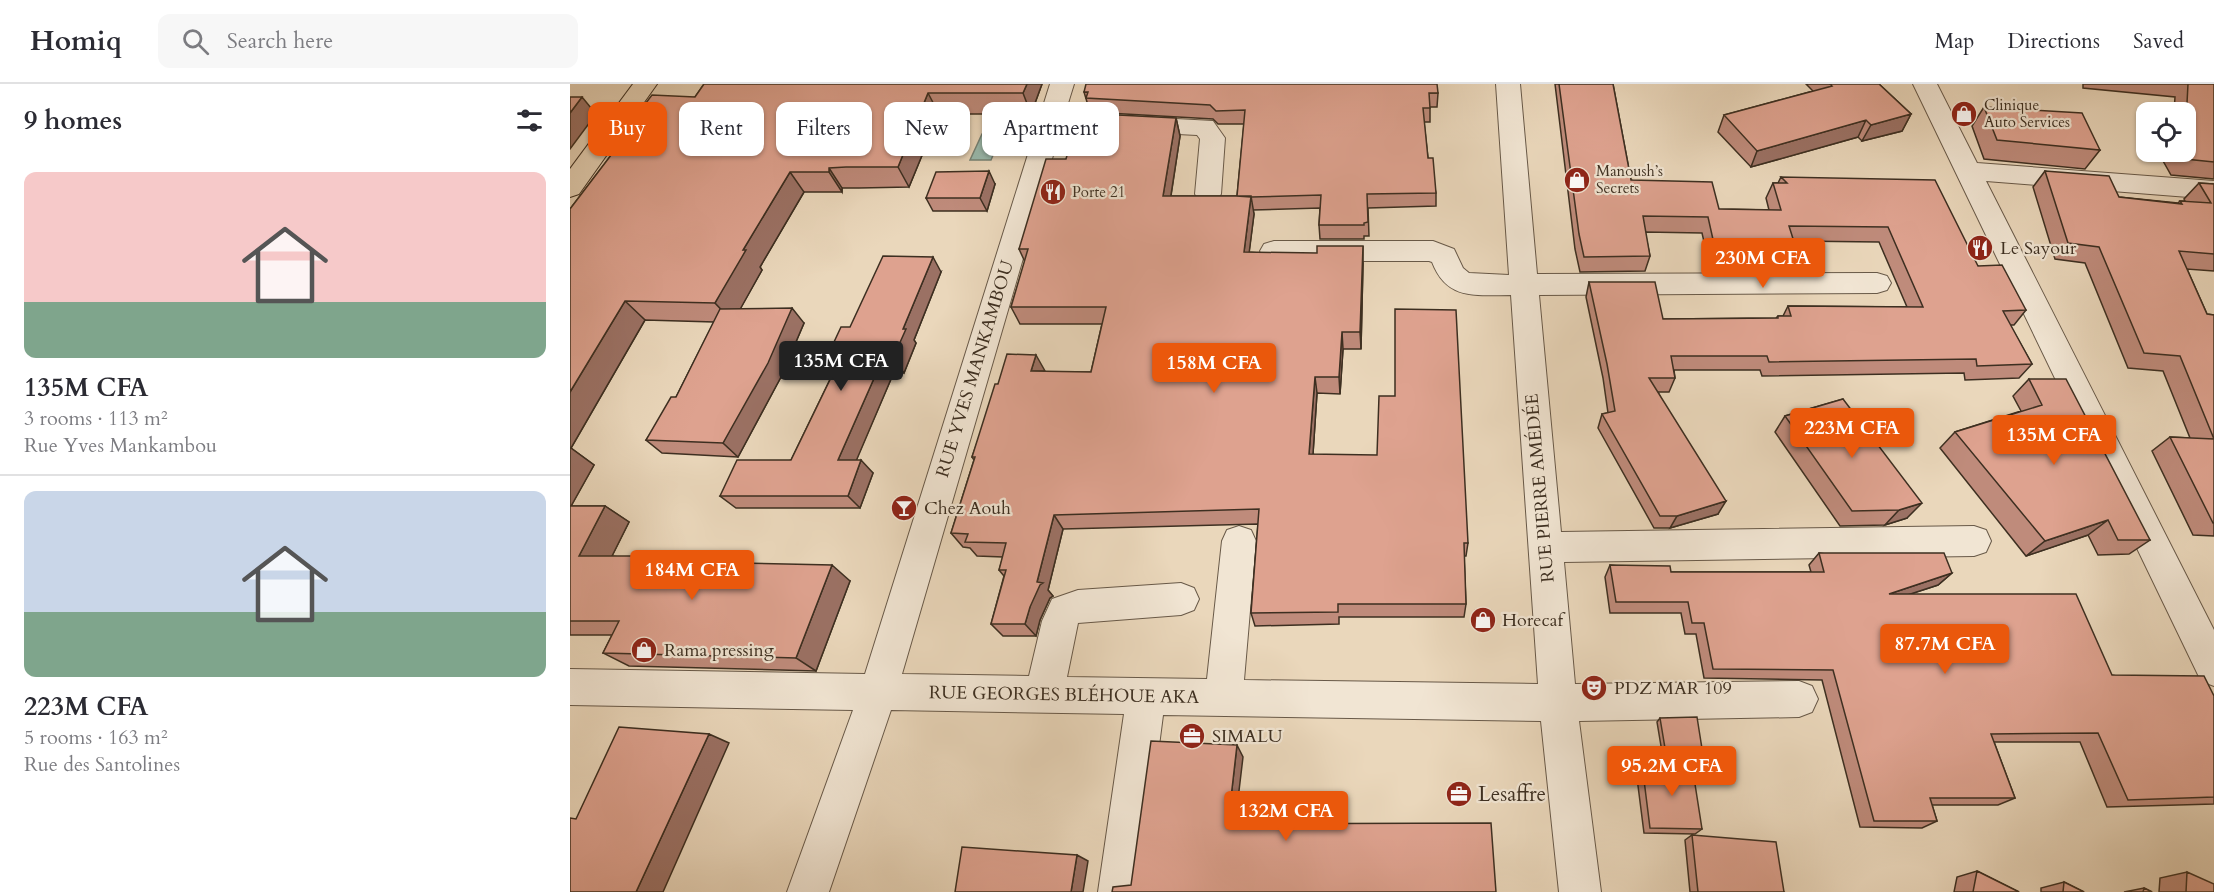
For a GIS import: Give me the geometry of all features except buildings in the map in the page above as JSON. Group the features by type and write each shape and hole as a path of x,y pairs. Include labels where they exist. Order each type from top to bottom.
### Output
{"main road":[{"path":"570,188 645,84"}],"street":[{"name":"RUE YVES MANKAMBOU","path":"1056,102 1062,84"},
{"name":"RUE PIERRE AMÉDÉE","path":"1508,84 1558,703 1580,892"},
{"path":"1925,84 2214,668"},
{"path":"1119,123 1204,127 1213,138 1208,194"},
{"name":"RUE YVES MANKAMBOU","path":"808,892 878,692 1039,156"},
{"path":"1970,171 2214,190"},
{"path":"1274,251 1433,251 1444,256 1452,276 1472,285 1877,283"},
{"path":"1224,698 1239,541"},
{"path":"1545,548 1974,541"},
{"path":"1044,695 1060,621 1065,611 1078,606 1181,599"},
{"name":"RUE GEORGES BLÉHOUE AKA","path":"570,687 1558,703 1799,699"},
{"path":"1119,892 1146,697"}],"water":[{"path":"982,134 982,156 993,156 991,160 970,160"}],"place":[{"name":"Clinique Auto Services","path":"1964,114"},
{"name":"Manoush’s Secrets","path":"1577,180"},
{"name":"Porte 21","path":"1053,192"},
{"name":"Le Sayour","path":"1980,248"},
{"name":"Chez Aouh","path":"904,508"},
{"name":"Horecaf","path":"1483,620"},
{"name":"Rama pressing","path":"644,650"},
{"name":"PDZ MAR 109","path":"1594,688"},
{"name":"SIMALU","path":"1192,736"},
{"name":"Lesaffre","path":"1459,794"}]}
